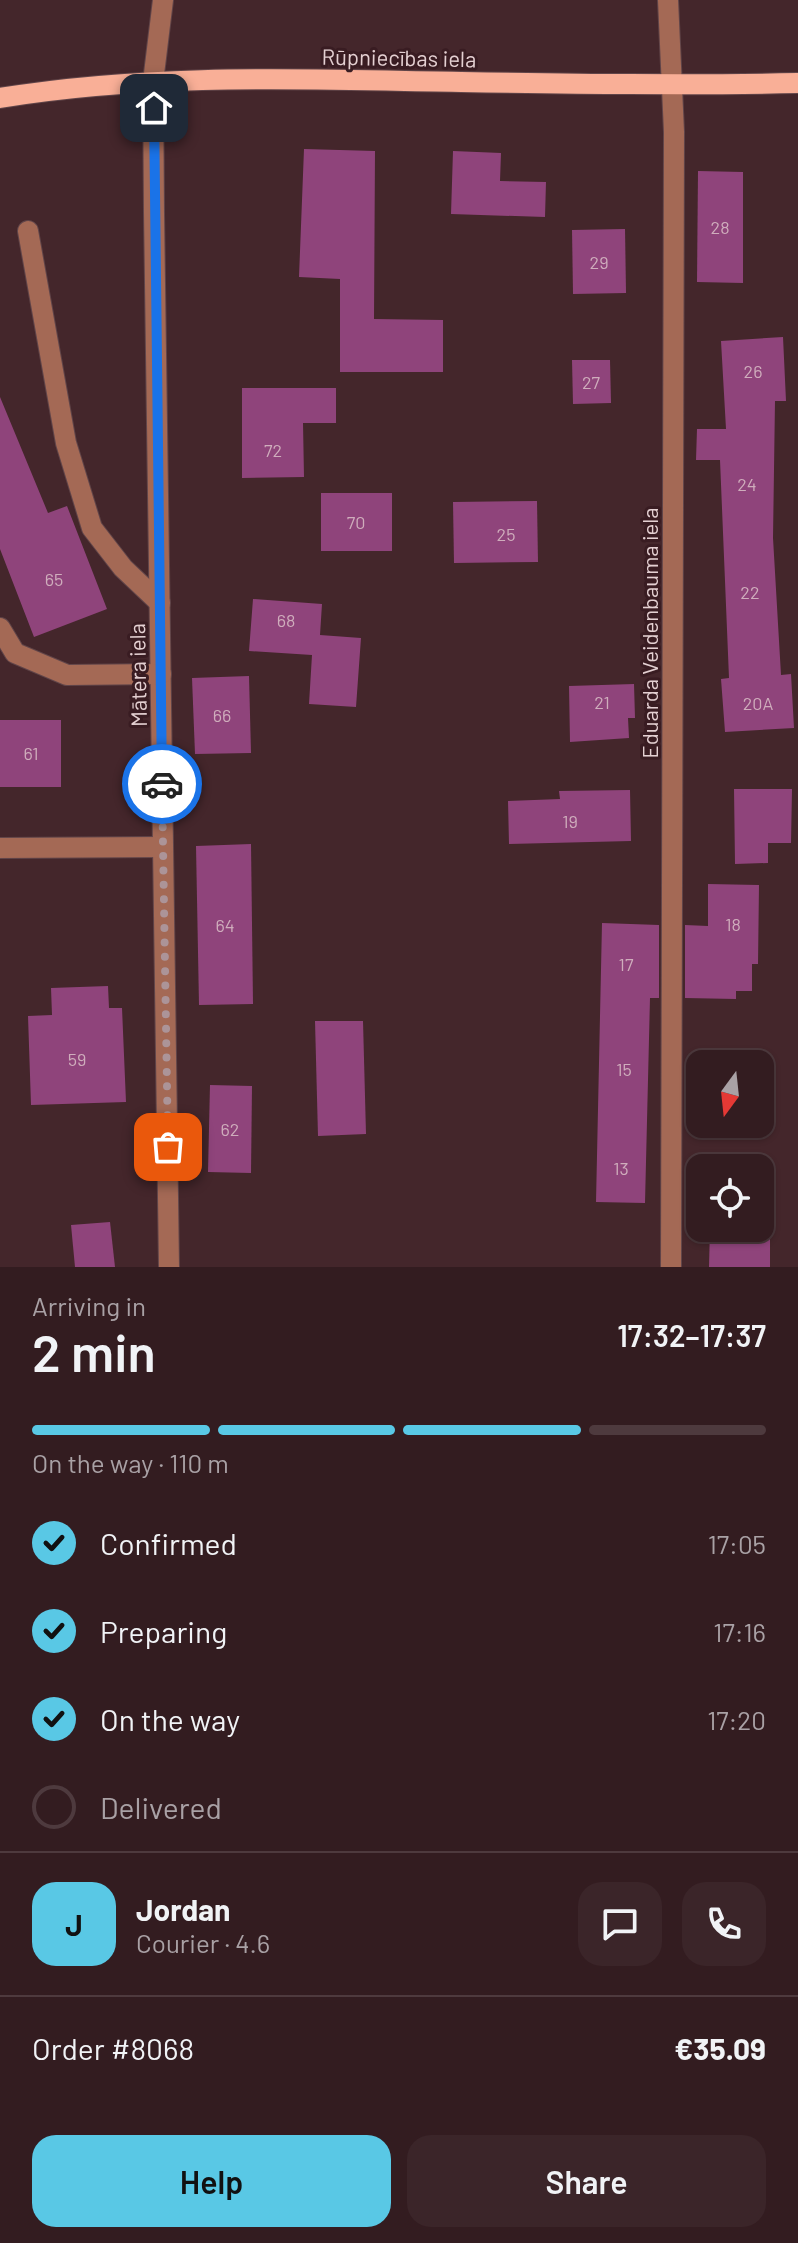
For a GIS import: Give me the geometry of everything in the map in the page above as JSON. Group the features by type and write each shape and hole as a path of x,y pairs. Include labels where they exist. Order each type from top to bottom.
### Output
{"main road":[{"name":"Rūpniecības iela","path":"0,98 153,82 283,78 669,86 798,83"}],"street":[{"name":"Mātera iela","path":"163,0 153,82 169,1267"},
{"name":"Eduarda Veidenbauma iela","path":"668,0 669,86 674,132 671,1267"},
{"path":"28,231 66,443 92,528 123,568 160,603"},
{"path":"0,628 15,653 67,675 161,674"},
{"path":"0,848 163,847"}],"building":[{"path":"304,149 375,151 374,319 443,320 443,372 340,372 340,279 299,277"},
{"path":"453,151 501,153 500,181 546,182 545,217 451,214"},
{"path":"698,171 743,172 743,283 697,282"},
{"path":"625,229 626,293 573,294 572,230"},
{"path":"783,337 786,401 775,401 773,538 781,675 791,674 794,728 725,732 721,679 729,678 720,460 696,460 697,429 726,429 721,341"},
{"path":"572,360 610,360 611,403 573,404"},
{"path":"242,388 336,388 336,423 303,423 304,477 242,478"},
{"path":"0,397 48,513 67,506 107,609 34,637 0,549"},
{"path":"321,493 392,493 392,551 321,551"},
{"path":"537,501 538,562 454,563 453,502"},
{"path":"253,599 322,604 320,635 361,638 356,707 309,704 312,655 249,651"},
{"path":"249,676 251,753 195,754 192,678"},
{"path":"634,684 635,718 628,718 629,738 570,742 569,686"},
{"path":"0,720 61,720 61,787 0,787"},
{"path":"734,789 792,789 791,843 768,843 768,863 735,864"},
{"path":"630,790 631,841 509,844 508,801 560,799 559,791"},
{"path":"251,844 253,1004 199,1005 196,846"},
{"path":"708,884 759,885 758,964 752,964 752,991 736,991 736,999 685,998 685,925 708,926"},
{"path":"602,923 659,925 659,998 650,998 645,1203 596,1202"},
{"path":"108,986 109,1008 122,1008 126,1102 31,1105 28,1016 52,1015 51,988"},
{"path":"315,1021 363,1021 366,1134 318,1136"},
{"path":"210,1085 252,1086 251,1173 208,1172"},
{"path":"110,1222 115,1267 75,1267 71,1225"},
{"path":"710,1242 770,1242 770,1267 709,1267"}],"way so far":[{"path":"162,784 168,1147"}],"route":[{"path":"154,108 162,784"}]}
